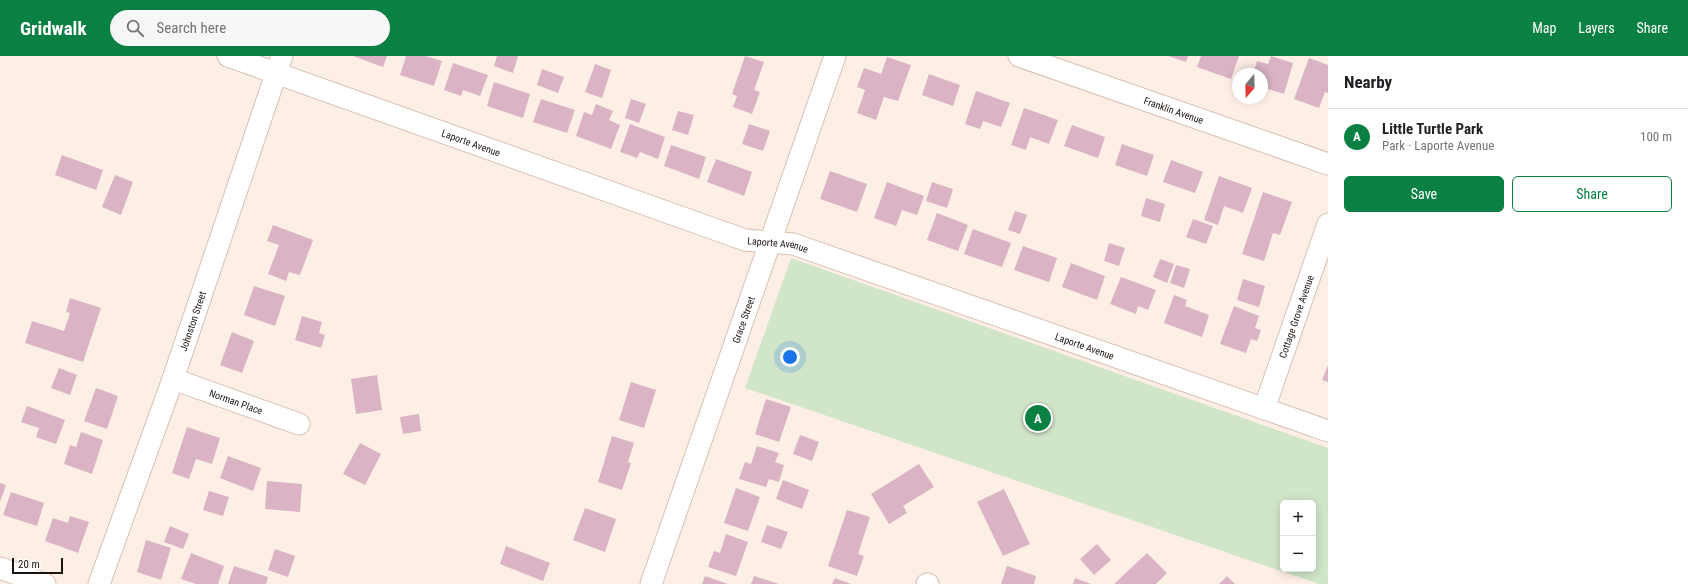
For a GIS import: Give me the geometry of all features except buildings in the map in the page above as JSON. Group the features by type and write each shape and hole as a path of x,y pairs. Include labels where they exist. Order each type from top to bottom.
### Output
{"street":[{"name":"Laporte Avenue","path":"228,56 279,65 745,240 793,244 1328,431"},
{"name":"Grace Street","path":"652,584 835,56"},
{"name":"Franklin Avenue","path":"1019,56 1328,164"},
{"name":"Johnston Street","path":"99,584 173,378 279,65"},
{"name":"Cottage Grove Avenue","path":"1264,408 1328,224"},
{"name":"Norman Place","path":"173,378 299,424"},
{"path":"0,568 45,584"}],"green space":[{"path":"791,258 1328,448 1328,584 1319,584 1284,572 1316,572 1316,500 1280,500 1280,571 745,388"}],"place":[{"name":"Little Turtle Park","path":"1038,418"}]}
